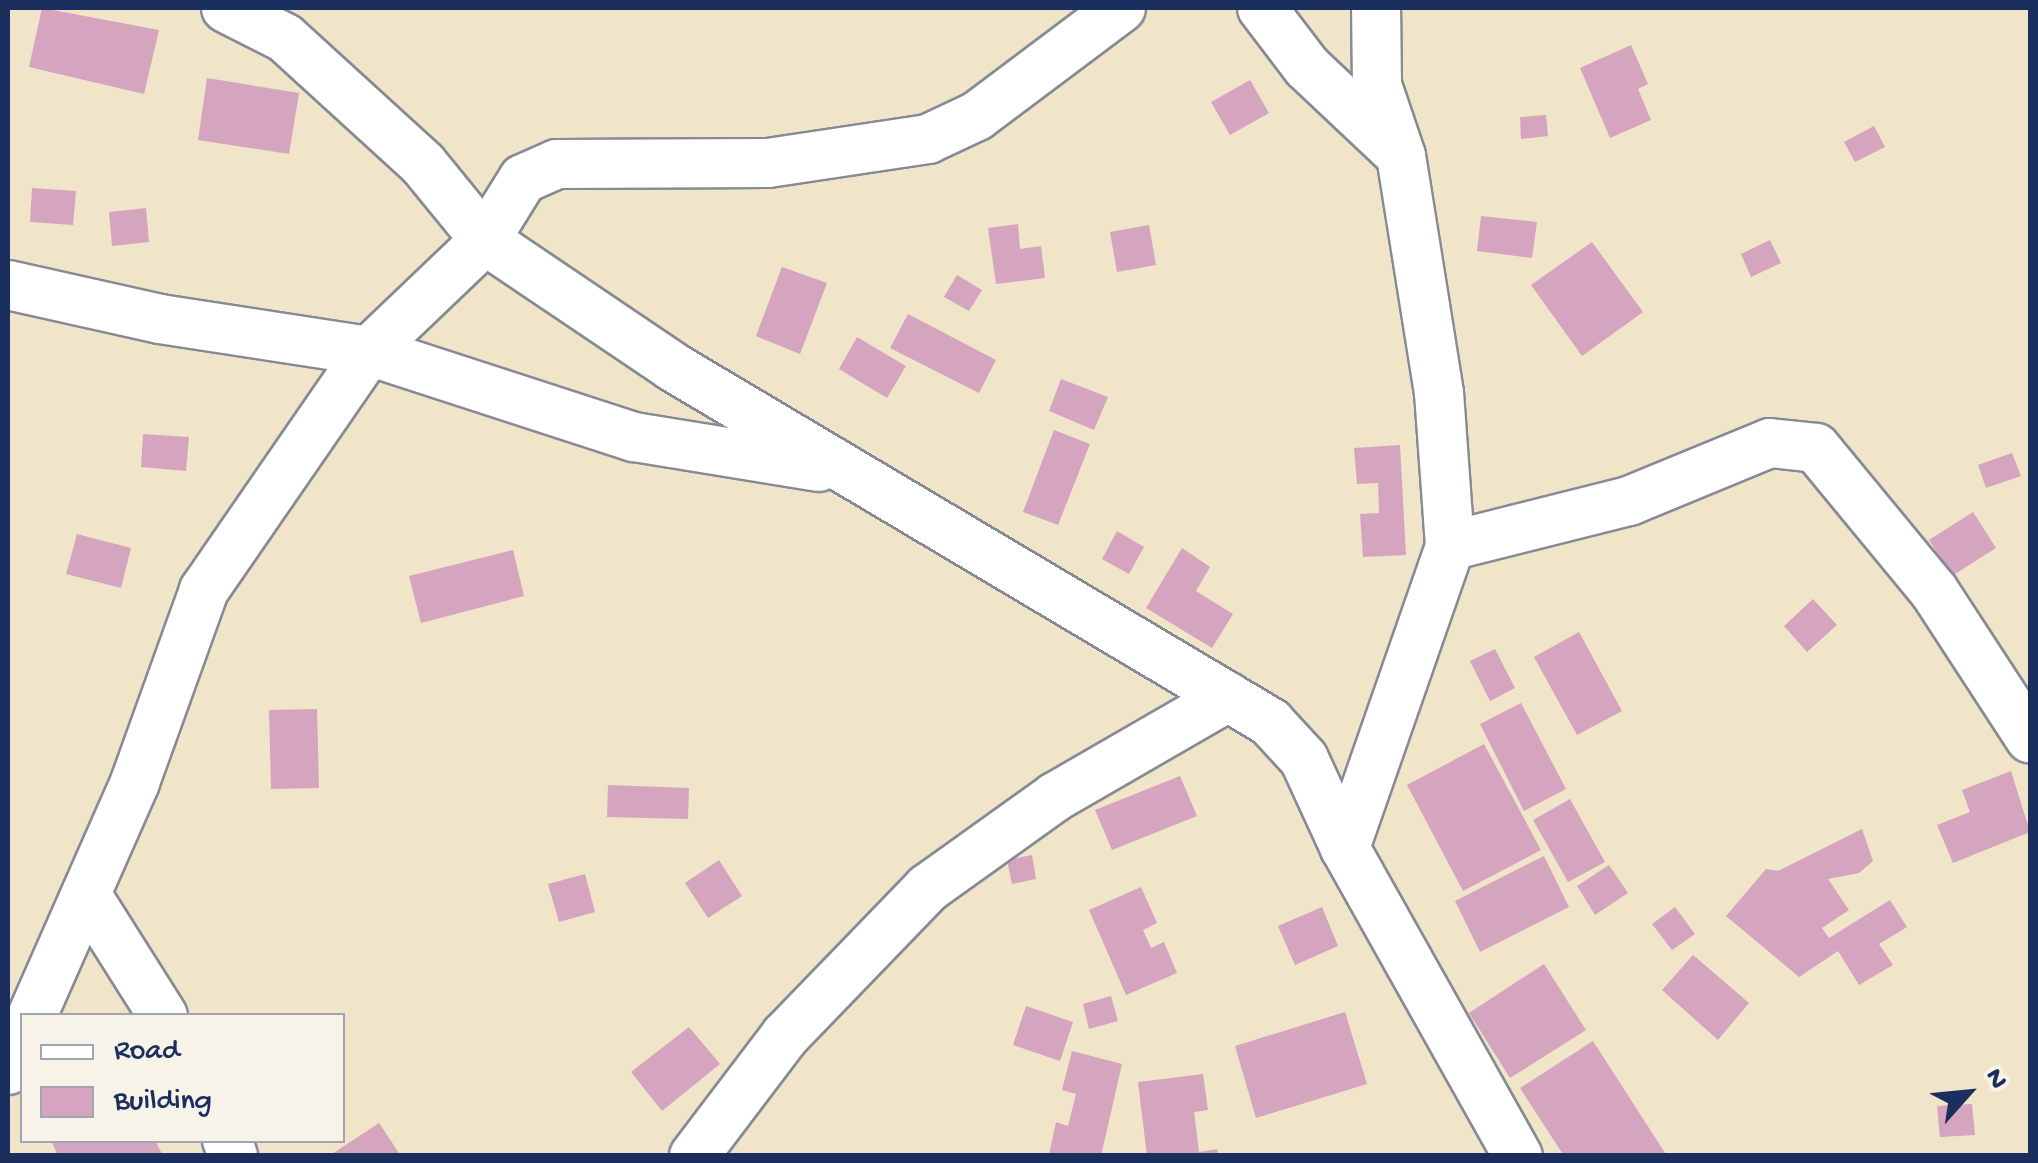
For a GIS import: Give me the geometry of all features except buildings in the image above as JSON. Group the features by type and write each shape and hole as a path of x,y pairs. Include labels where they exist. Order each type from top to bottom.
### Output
{"street":[{"path":"226,8 285,38 423,164 484,240 842,471 1270,722 1304,759 1346,848 1518,1156"},
{"path":"33,1013 86,894 204,590 369,351 484,240 523,179 557,164 768,163 928,139 976,116 1121,8"},
{"path":"1262,8 1307,68 1401,156"},
{"path":"1346,848 1450,546 1439,393 1401,156 1378,85 1376,8"},
{"path":"8,285 160,318 369,351 634,437 842,471"},
{"path":"1450,546 1630,500 1770,443 1816,448 1934,591 2030,738"},
{"path":"694,1156 785,1036 928,888 1055,797 1228,697"},
{"path":"86,894 161,1013"},
{"path":"8,1070 20,1042"}]}
